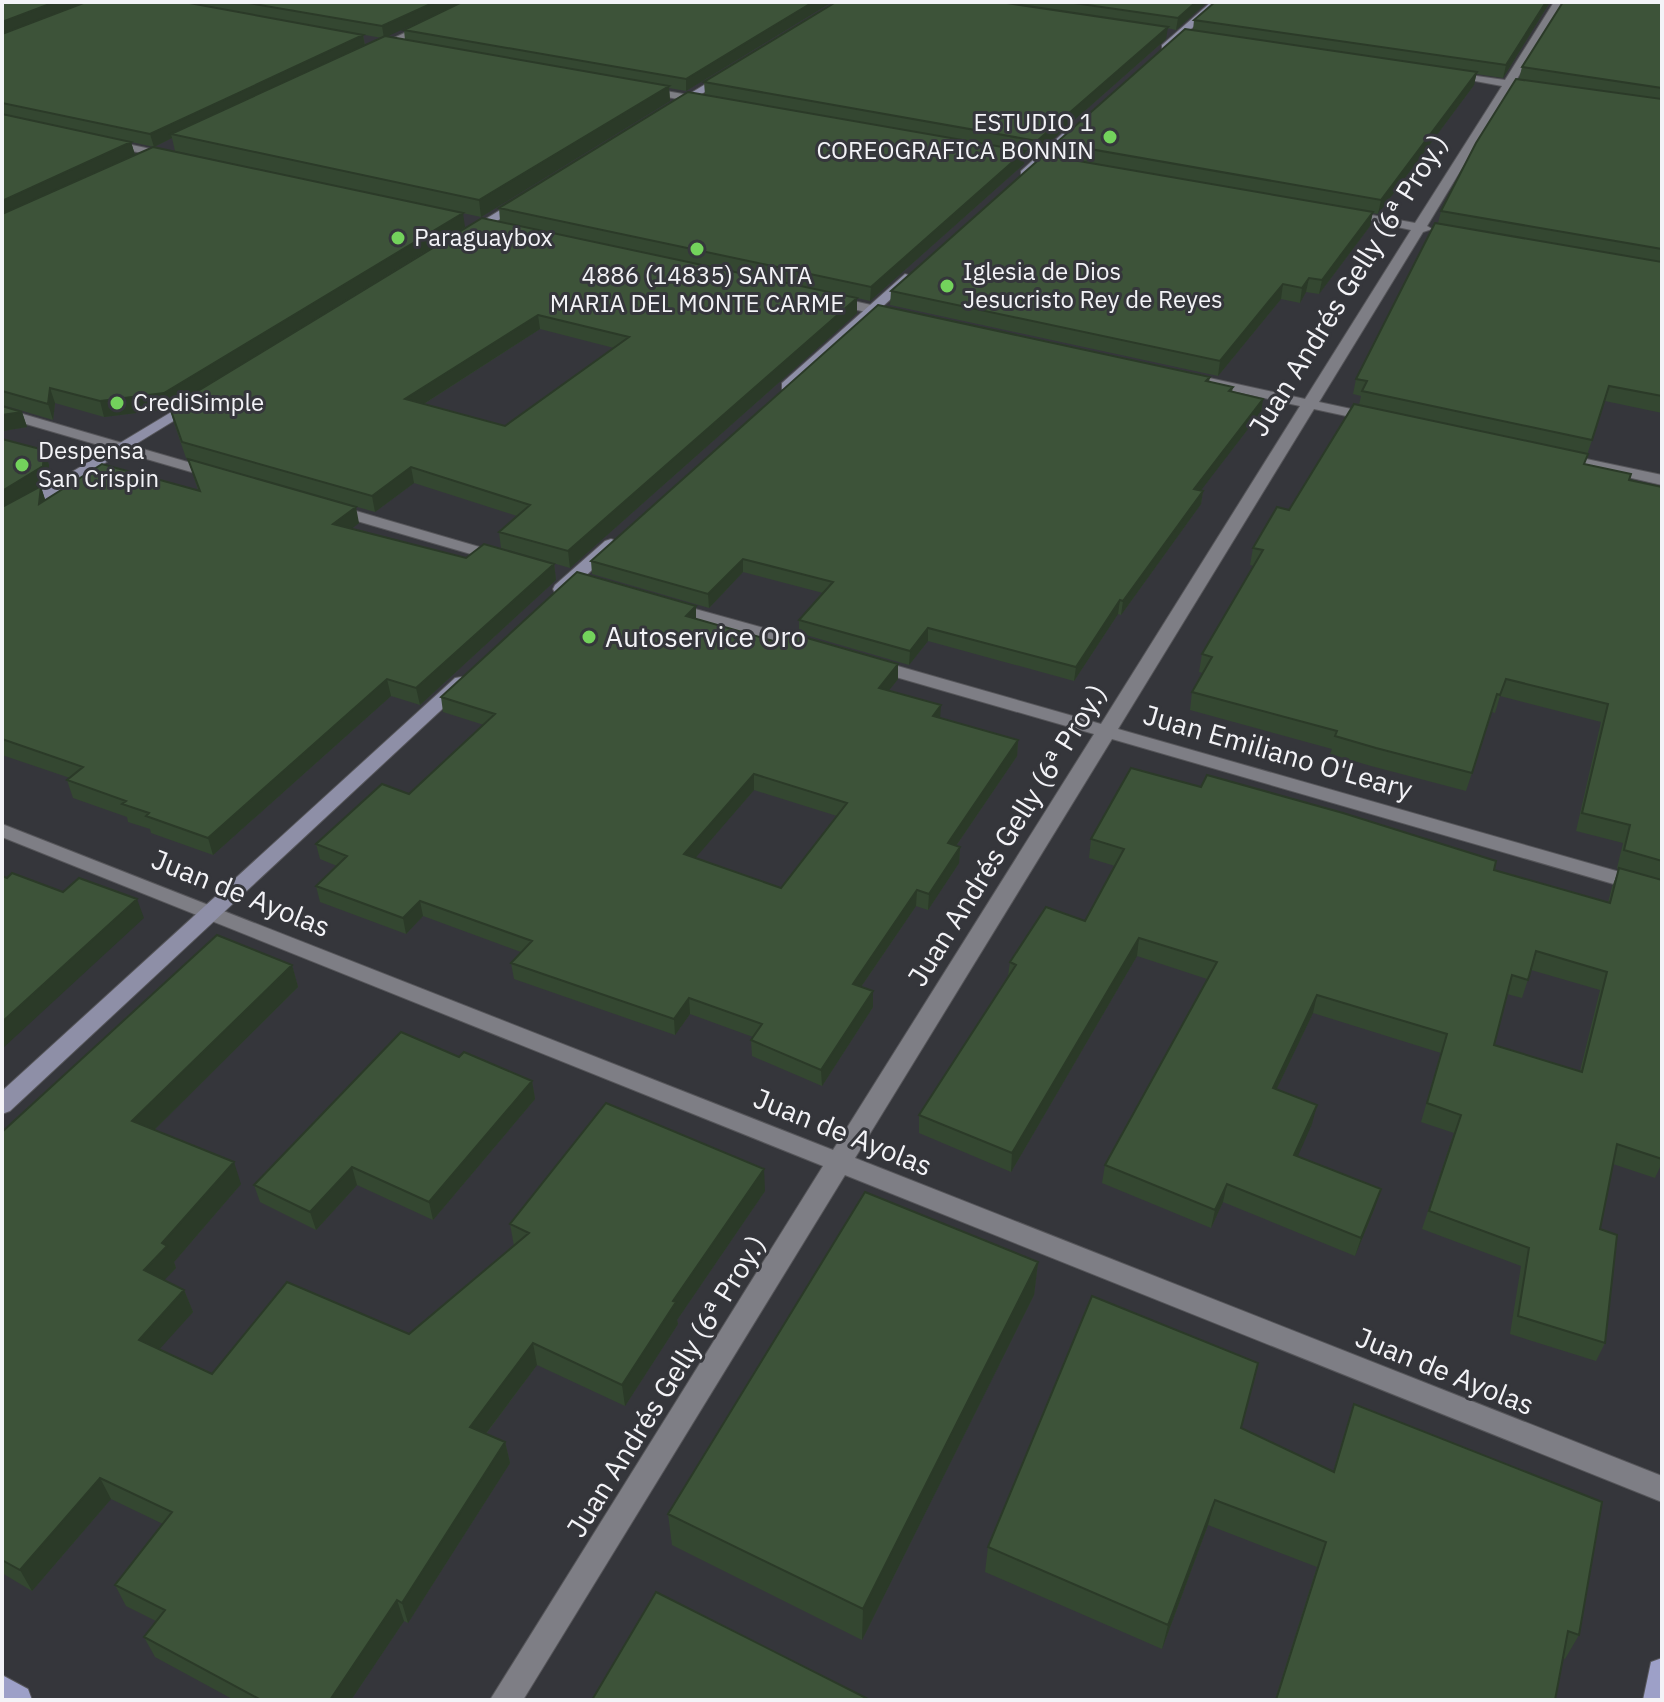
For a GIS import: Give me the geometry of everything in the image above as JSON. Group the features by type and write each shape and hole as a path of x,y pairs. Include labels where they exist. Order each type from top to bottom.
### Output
{"main road":[{"path":"1155,56 1217,2"},
{"path":"662,114 740,66"},
{"path":"1015,182 1085,119"},
{"path":"456,241 534,193"},
{"path":"780,392 920,267"},
{"path":"2,521 202,398"},
{"path":"549,600 618,537"},
{"path":"2,1105 479,665"},
{"path":"1658,1700 1662,1673"},
{"path":"2,1690 17,1700"}],"street":[{"path":"356,58 476,2"},
{"name":"Juan Andrés Gelly (6ª Proy.)","path":"505,1700 1308,403 1425,229 1514,85 1559,2"},
{"path":"1162,33 1193,38"},
{"path":"370,42 400,47"},
{"path":"1443,75 1514,85"},
{"path":"627,87 718,104"},
{"path":"94,140 184,159"},
{"path":"141,159 169,146"},
{"path":"1023,158 1053,163"},
{"path":"1326,211 1425,229"},
{"path":"468,221 499,228"},
{"path":"810,296 904,316"},
{"path":"1168,373 1385,420"},
{"path":"2,412 227,478"},
{"path":"1539,453 1662,480"},
{"path":"317,504 512,561"},
{"path":"648,600 831,653"},
{"name":"Juan Emiliano O'Leary","path":"861,661 1662,891"},
{"name":"Juan de Ayolas","path":"2,830 1662,1489"}],"building":[{"path":"2,2 55,2 2,22"},
{"path":"86,2 184,2 363,35 150,134 2,103 2,34"},
{"path":"243,2 435,2 382,26"},
{"path":"462,2 813,2 686,79 404,30"},
{"path":"836,2 1000,2 1168,27 1037,141 704,82"},
{"path":"1067,2 1196,2 1178,18"},
{"path":"1215,2 1546,2 1506,65 1194,20"},
{"path":"1563,2 1662,2 1662,88 1522,67"},
{"path":"1185,29 1477,72 1381,200 1056,143"},
{"path":"385,36 669,86 479,200 171,134"},
{"path":"1516,79 1662,99 1662,249 1441,211 1476,143"},
{"path":"688,92 1025,151 871,287 499,208"},
{"path":"2,114 131,142 2,201"},
{"path":"153,147 463,213 164,393 100,401 50,388 48,404 2,391 2,214"},
{"path":"1044,155 1373,212 1322,280 1309,278 1302,288 1283,284 1220,361 891,291"},
{"path":"482,218 857,298 568,551 499,532 530,505 411,467 372,496 182,442 170,408","holes":["538,315 629,337 505,426 405,399"]},
{"path":"1435,223 1662,262 1662,396 1609,386 1592,440 1362,391 1367,381 1356,379"},
{"path":"878,305 1210,377 1206,381 1233,387 1229,391 1263,399 1194,489 1203,491 1123,601 1120,600 1076,667 928,628 910,651 799,620 833,582 743,559 708,594 591,561"},
{"path":"1354,404 1588,454 1584,464 1631,474 1629,480 1662,487 1662,861 1624,850 1630,825 1582,813 1608,704 1506,679 1500,695 1497,694 1472,773 1335,736 1337,731 1192,692 1212,657 1202,654 1263,550 1253,548 1277,507 1289,510"},
{"path":"2,406 22,412 2,415"},
{"path":"2,439 44,450 43,466 2,491"},
{"path":"188,459 356,507 333,524 466,558 484,544 554,564 416,688 387,679 208,838 146,816 149,813 122,804 126,801 67,780 83,767 2,739 2,507 41,486 39,504 102,464 200,491"},
{"path":"577,572 696,606 686,616 777,642 786,632 898,664 879,688 941,705 933,716 1018,740 948,843 960,847 929,894 917,890 853,984 873,991 821,1070 751,1040 762,1024 689,998 674,1019 511,963 532,941 420,901 403,918 316,886 347,856 316,844 382,784 409,794 495,714 441,697","holes":["754,774 847,803 781,888 684,854"]},
{"path":"1131,768 1201,787 1207,775 1343,813 1496,861 1494,870 1610,903 1619,868 1662,880 1662,1159 1617,1144 1600,1229 1617,1235 1605,1343 1518,1316 1529,1248 1429,1211 1461,1115 1427,1103 1447,1034 1317,995 1273,1088 1317,1105 1294,1155 1381,1189 1361,1238 1227,1184 1215,1210 1105,1165 1217,962 1139,938 1012,1153 919,1115 1016,965 1010,962 1046,907 1085,921 1124,849 1091,839","holes":["1536,951 1607,972 1582,1072 1494,1045 1512,975 1528,980"]},
{"path":"12,873 63,892 79,878 137,899 2,1022 2,876 7,878"},
{"path":"217,935 292,965 132,1121 234,1162 162,1243 167,1246 144,1270 184,1290 139,1340 212,1374 287,1282 409,1334 529,1233 510,1224 606,1103 764,1169 673,1301 676,1302 622,1385 533,1343 470,1427 505,1442 402,1603 397,1600 330,1700 261,1700 144,1637 165,1610 115,1585 172,1512 100,1478 20,1570 2,1560 2,1132"},
{"path":"401,1032 459,1057 464,1052 532,1081 429,1202 352,1167 310,1212 254,1185"},
{"path":"865,1192 1038,1262 863,1609 668,1514"},
{"path":"1092,1296 1258,1363 1241,1428 1334,1472 1354,1404 1602,1502 1579,1635 1568,1631 1555,1700 1276,1700 1326,1542 1215,1500 1168,1625 988,1547"},
{"path":"656,1592 870,1700 592,1700"}],"place":[{"name":"ESTUDIO 1 COREOGRAFICA BONNIN","path":"1110,137"},
{"name":"Paraguaybox","path":"398,238"},
{"name":"4886 (14835) SANTA MARIA DEL MONTE CARME","path":"697,249"},
{"name":"Iglesia de Dios Jesucristo Rey de Reyes","path":"947,286"},
{"name":"CrediSimple","path":"117,403"},
{"name":"Despensa San Crispin","path":"22,465"},
{"name":"Autoservice Oro","path":"589,637"}]}
